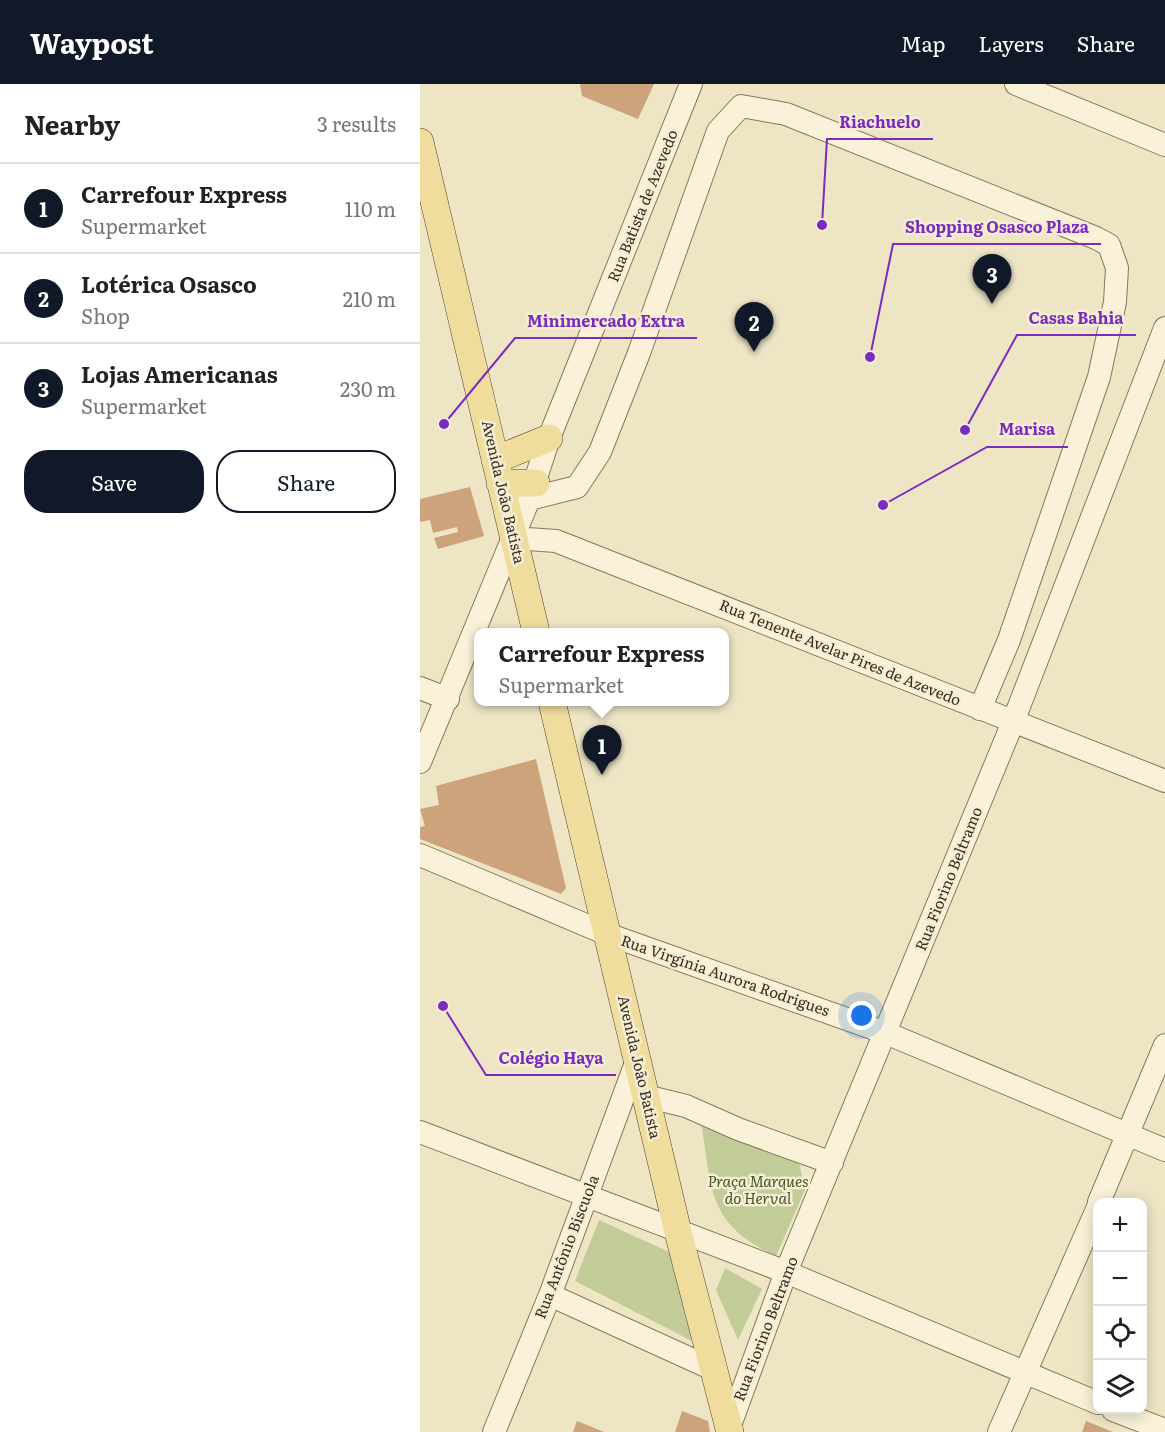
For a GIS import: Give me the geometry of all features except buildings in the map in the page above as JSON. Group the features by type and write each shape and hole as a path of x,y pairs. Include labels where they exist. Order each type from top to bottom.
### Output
{"main road":[{"name":"Avenida João Batista","path":"420,141 535,628"},
{"path":"532,491 497,471 549,438"},
{"name":"Avenida João Batista","path":"553,706 678,1232 729,1430"}],"street":[{"name":"Rua Batista de Azevedo","path":"477,628 532,491 549,438 691,84"},
{"path":"1016,84 1165,145"},
{"path":"532,491 578,487 600,452 639,353 718,131 741,106 778,113 1096,238 1109,245 1117,268 1115,302 1099,377 1010,640 980,709"},
{"name":"Rua Fiorino Beltramo","path":"729,1430 786,1272 1013,722 1165,327"},
{"name":"Rua Tenente Avelar Pires de Azevedo","path":"513,538 556,541 1165,780"},
{"name":"Rua Batista de Azevedo","path":"420,762 474,635"},
{"path":"420,688 448,699"},
{"name":"Rua Virgínia Aurora Rodrigues","path":"420,855 607,934 886,1033 1165,1150"},
{"path":"1101,1198 1165,1046"},
{"name":"Rua Antônio Biscuola","path":"494,1432 550,1295 637,1060"},
{"path":"645,1096 686,1106 738,1129 832,1163"},
{"path":"420,1132 786,1272 970,1347 1024,1373 1093,1401"},
{"path":"999,1432 1093,1218"},
{"path":"550,1295 715,1370"},
{"path":"1123,1414 1165,1430"}],"green space":[{"name":"Praça Marques do Herval","path":"701,1123 798,1158 805,1190 776,1256 753,1244 736,1231 717,1203 708,1168"},
{"path":"599,1220 669,1252 694,1342 575,1281"},
{"path":"725,1268 762,1289 738,1340 716,1290"}],"place":[{"name":"Riachuelo","path":"822,225"},
{"name":"Lojas Americanas","path":"992,304"},
{"name":"Lotérica Osasco","path":"754,352"},
{"name":"Shopping Osasco Plaza","path":"870,357"},
{"name":"Minimercado Extra","path":"444,424"},
{"name":"Casas Bahia","path":"965,430"},
{"name":"Marisa","path":"883,505"},
{"name":"Carrefour Express","path":"602,775"},
{"name":"Colégio Haya","path":"443,1006"}]}
